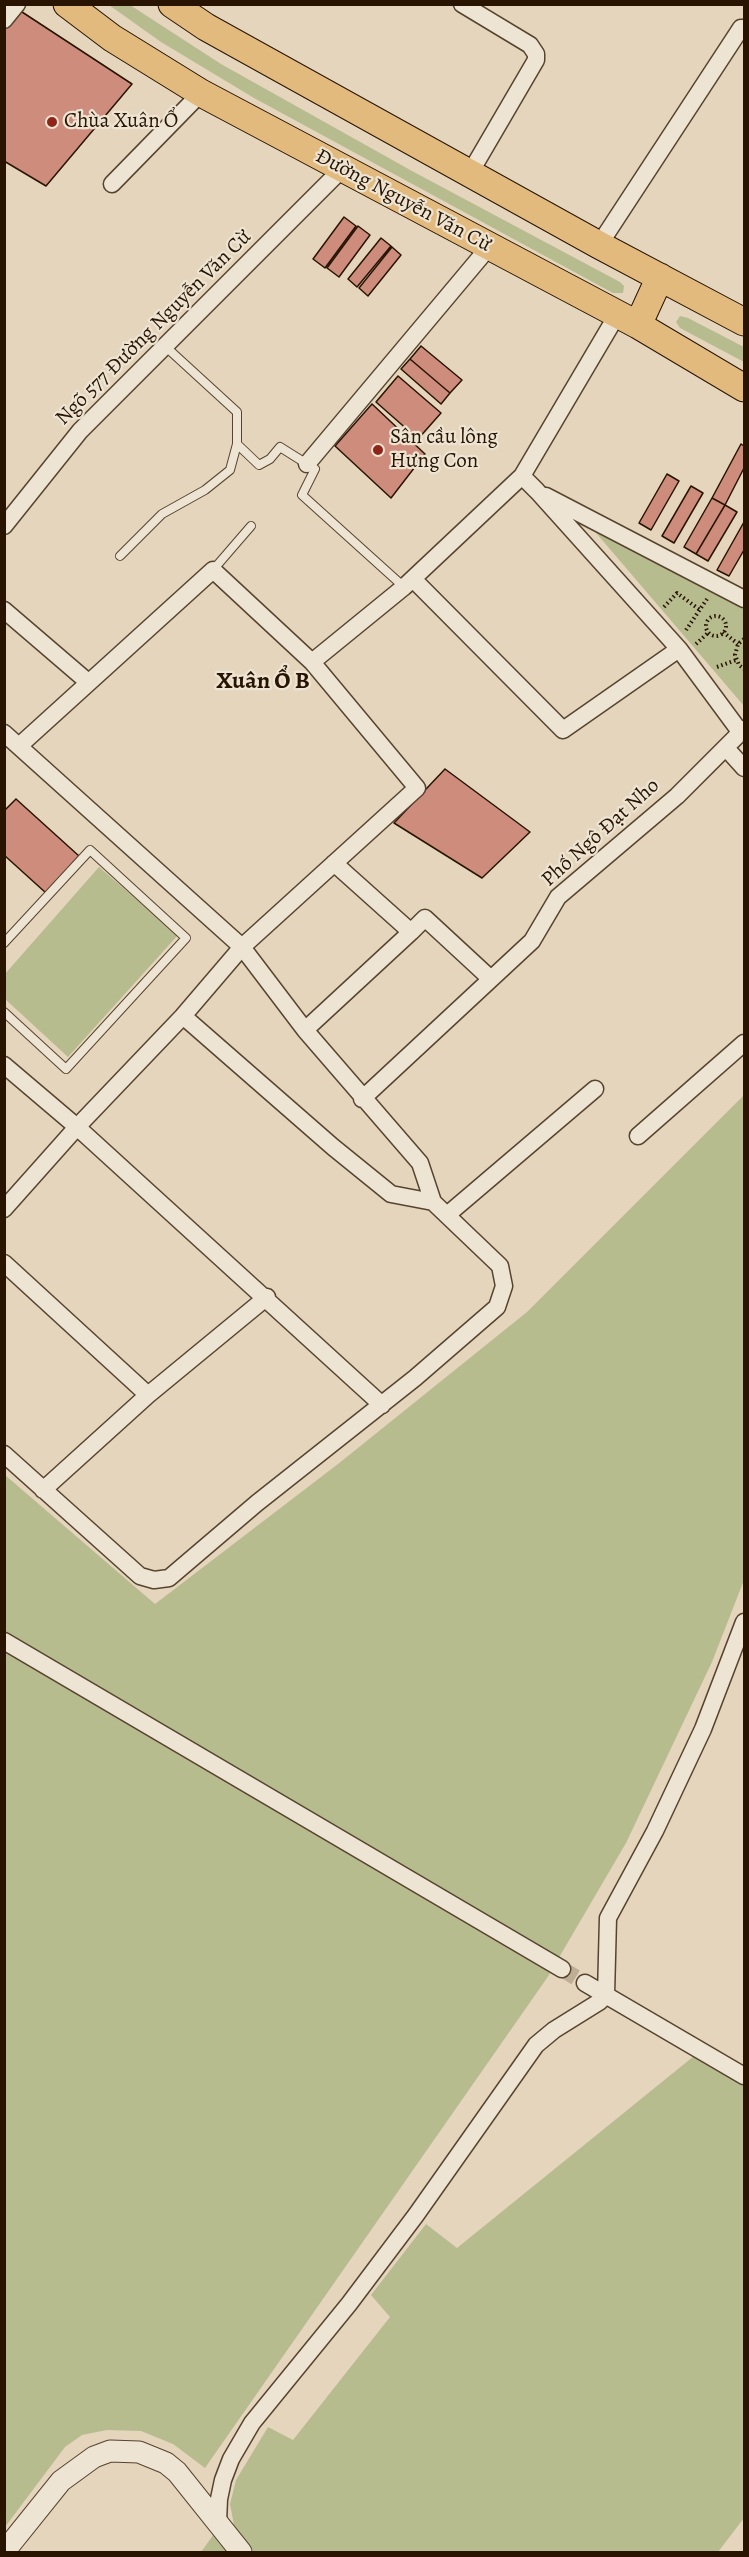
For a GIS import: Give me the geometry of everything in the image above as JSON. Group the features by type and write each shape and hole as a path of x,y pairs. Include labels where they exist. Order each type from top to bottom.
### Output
{"main road":[{"name":"Đường Nguyễn Văn Cừ","path":"67,4 112,38 201,93 627,320 744,388"},
{"path":"188,9 470,173 744,322"},
{"path":"627,320 660,277"}],"street":[{"path":"4,20 17,4"},
{"path":"462,4 530,45 536,54 533,66 470,173"},
{"path":"599,245 741,28 744,28"},
{"path":"112,184 201,93"},
{"name":"Ngõ 577 Đường Nguyễn Văn Cừ","path":"4,526 80,431 166,348 343,168"},
{"path":"308,464 489,247"},
{"path":"312,662 409,583 522,476 627,320"},
{"path":"522,476 679,649 742,731"},
{"path":"537,491 744,599"},
{"path":"4,1209 77,1127 183,1016 242,947 417,788 312,662 213,570 20,746"},
{"path":"409,583 563,730 679,649"},
{"path":"4,610 88,682"},
{"name":"Phố Ngô Đạt Nho","path":"362,1099 532,941 558,897 677,796 742,731"},
{"path":"4,733 242,947 305,1030 362,1099 420,1163 433,1202 500,1266 503,1275 503,1292 497,1306 382,1404 257,1503 170,1578 164,1580 140,1576 4,1454"},
{"path":"726,748 744,768"},
{"path":"334,863 411,932"},
{"path":"305,1030 425,918 491,979"},
{"path":"183,1016 333,1147 391,1194 433,1202"},
{"path":"638,1136 744,1043"},
{"path":"4,1065 77,1127 382,1404"},
{"path":"447,1215 595,1089"},
{"path":"4,1263 147,1395"},
{"path":"44,1490 147,1395 267,1298"},
{"path":"218,2522 223,2480 231,2459 252,2423 349,2304 410,2224 536,2045 606,1995 608,1918 655,1831 703,1729 744,1622"},
{"path":"4,1641 562,1969"},
{"path":"585,1983 744,2076"},
{"path":"4,2552 61,2481 94,2457 110,2451 139,2452 166,2463 177,2472 241,2553"}],"lane":[{"path":"120,556 162,514 205,490 230,470 237,444 237,412 166,348"},
{"path":"237,444 259,465 270,459 280,447 315,469 302,495 409,583"},
{"path":"213,570 251,526"},
{"path":"4,1011 66,1069 186,938 90,850 6,939"}],"path":[{"path":"685,631 713,591"},
{"path":"663,607 676,593 700,610"},
{"path":"717,616 725,622 723,633 715,636 709,632 707,622 711,617 717,616"},
{"path":"696,644 709,632"},
{"path":"723,633 738,644"},
{"path":"744,639 738,644 735,655 736,660 744,669"},
{"path":"717,668 736,660"}],"green space":[{"path":"109,5 130,5 221,64 412,171 620,282 624,286 623,293 613,293 254,98 161,42"},
{"path":"680,316 744,347 744,362 680,328 676,322"},
{"path":"585,520 744,605 744,706"},
{"path":"99,867 178,935 68,1057 5,999 4,975"},
{"path":"744,1095 744,1580 712,1662 626,1843 547,1978 205,2468 173,2444 141,2431 107,2430 82,2435 65,2447 5,2527 5,1475 155,1604 338,1464 527,1312"},
{"path":"694,2056 744,2086 744,2518 718,2552 251,2552 234,2525 230,2504 236,2480 268,2427 293,2440 390,2317 371,2295 426,2224 457,2248"},
{"path":"214,2534 228,2552 201,2552"}],"building":[{"name":"Chùa Xuân Ổ","path":"19,10 132,84 46,186 4,161 4,29"},
{"path":"344,217 356,226 325,268 313,259"},
{"path":"358,226 370,235 339,277 327,268"},
{"path":"381,238 391,246 357,287 348,279"},
{"path":"392,247 401,255 368,296 359,288"},
{"path":"421,346 462,380 450,393 410,359"},
{"path":"410,359 450,393 441,404 401,369"},
{"path":"398,376 441,413 418,439 376,402"},
{"path":"372,404 425,454 391,498 335,446"},
{"path":"741,444 744,446 744,468 725,505 712,498"},
{"path":"667,474 679,481 651,530 639,523"},
{"path":"691,486 703,493 674,543 662,536"},
{"path":"712,498 725,505 696,554 684,547"},
{"path":"725,505 737,512 708,561 696,554"},
{"path":"744,522 744,550 729,576 717,570"},
{"path":"445,769 530,832 482,878 394,823"},
{"path":"16,799 79,856 46,893 4,855 4,811"}],"tunnel":[{"path":"562,1969 585,1983"}],"place":[{"name":"Chùa Xuân Ổ","path":"52,122"},
{"name":"Sân cầu lông Hưng Con","path":"378,450"}],"district":[{"name":"Xuân Ổ B","path":"263,682"}]}
